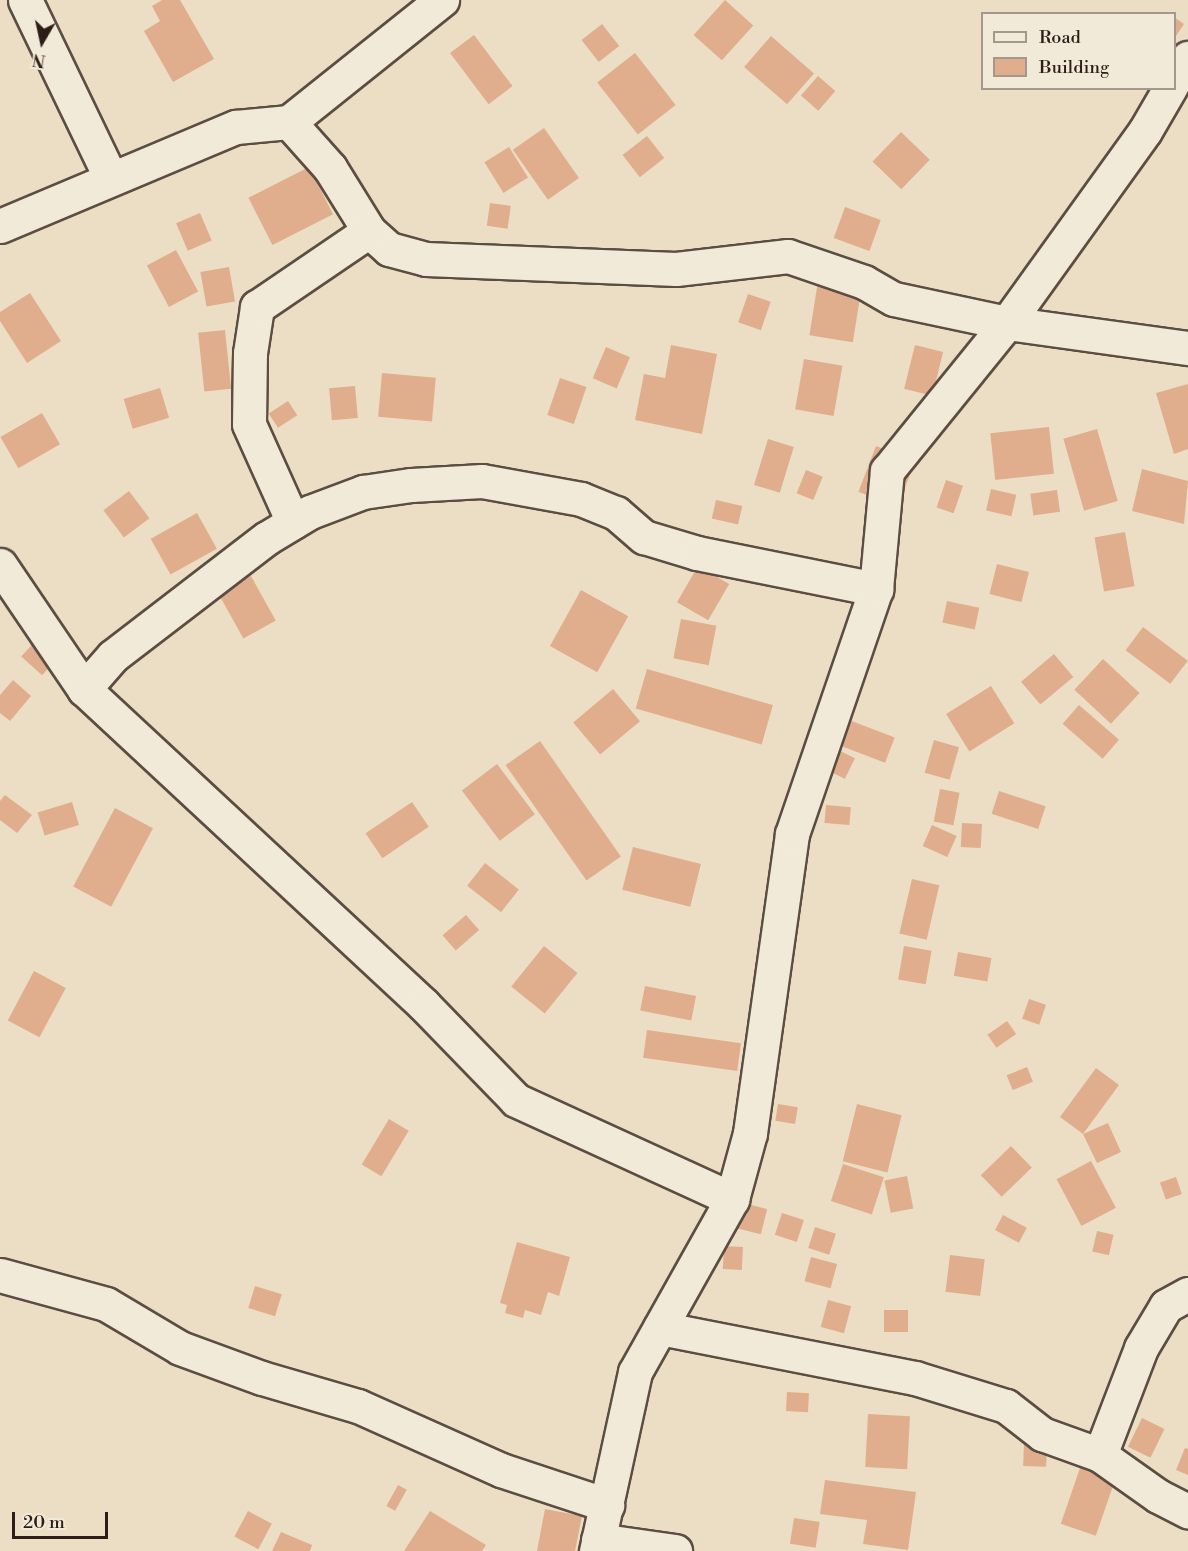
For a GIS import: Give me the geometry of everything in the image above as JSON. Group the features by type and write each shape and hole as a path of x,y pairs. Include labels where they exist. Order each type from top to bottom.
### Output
{"street":[{"path":"25,0 110,177"},
{"path":"0,226 110,177 236,127 289,122 442,0"},
{"path":"1176,78 1188,58"},
{"path":"675,1551 597,1546 635,1372 732,1199 750,1133 792,834 876,589 887,471 1007,323 1145,131 1169,90"},
{"path":"289,122 330,168 369,231 389,249 426,259 676,268 788,256 864,282 894,299 1007,323 1188,348"},
{"path":"293,522 249,424 250,353 257,307 369,231"},
{"path":"84,689 113,656 293,522 363,492 411,484 482,481 581,499 616,513 644,537 697,553 876,589"},
{"path":"0,565 84,689 424,1005 516,1100 732,1199"},
{"path":"0,1275 106,1304 180,1348 262,1378 358,1406 501,1470 607,1505"},
{"path":"1100,1455 1141,1348 1166,1306 1188,1294"},
{"path":"660,1328 915,1378 1006,1406 1042,1434 1100,1455 1158,1496 1188,1511"}],"building":[{"path":"162,0 180,0 214,59 173,82 144,31 160,21 152,6"},
{"path":"725,0 753,25 722,60 694,35"},
{"path":"1176,18 1184,24 1176,36"},
{"path":"602,24 619,46 599,62 582,40"},
{"path":"474,35 513,86 489,104 450,53"},
{"path":"771,36 814,73 787,104 744,67"},
{"path":"635,53 676,105 638,135 597,83"},
{"path":"818,76 835,91 818,111 801,96"},
{"path":"544,128 579,178 548,200 513,150"},
{"path":"901,132 930,160 901,189 873,161"},
{"path":"647,136 664,158 640,177 623,155"},
{"path":"509,147 528,178 503,193 484,162"},
{"path":"309,167 333,214 272,245 248,198"},
{"path":"490,203 511,206 508,229 487,226"},
{"path":"845,207 881,220 869,251 834,238"},
{"path":"200,213 212,241 188,251 176,223"},
{"path":"176,250 198,291 169,307 147,265"},
{"path":"229,267 235,301 207,307 200,272"},
{"path":"818,281 861,288 853,342 809,335"},
{"path":"30,293 61,341 27,363 0,321 0,312"},
{"path":"748,294 771,302 761,330 738,322"},
{"path":"225,330 231,389 204,391 198,333"},
{"path":"671,345 717,354 702,434 635,420 644,374 665,378"},
{"path":"915,345 943,352 932,396 904,389"},
{"path":"606,347 630,357 617,388 593,378"},
{"path":"804,359 842,366 834,416 795,409"},
{"path":"382,373 436,378 432,422 378,417"},
{"path":"560,378 586,387 574,424 547,415"},
{"path":"1188,384 1188,449 1174,454 1156,393"},
{"path":"355,386 358,418 332,420 329,388"},
{"path":"160,388 169,418 133,429 124,399"},
{"path":"288,401 297,415 278,428 269,414"},
{"path":"42,413 60,444 18,468 0,437"},
{"path":"1049,427 1054,474 995,480 990,433"},
{"path":"1097,429 1118,501 1084,511 1063,439"},
{"path":"768,439 794,447 780,493 754,485"},
{"path":"876,446 915,461 898,507 858,492"},
{"path":"1142,469 1188,481 1184,524 1132,511"},
{"path":"806,470 823,477 813,500 797,493"},
{"path":"946,480 963,486 954,513 937,507"},
{"path":"991,489 1016,495 1011,516 986,510"},
{"path":"1057,490 1060,512 1033,516 1030,494"},
{"path":"129,491 149,518 124,537 103,510"},
{"path":"716,500 742,506 738,525 712,519"},
{"path":"197,513 217,549 171,575 151,539"},
{"path":"1125,532 1135,586 1104,592 1094,537"},
{"path":"997,564 1029,572 1022,602 990,594"},
{"path":"698,566 729,584 708,620 677,602"},
{"path":"251,576 276,621 243,639 219,594"},
{"path":"581,590 628,616 597,672 550,646"},
{"path":"947,601 979,608 975,629 942,623"},
{"path":"681,619 716,626 709,665 673,658"},
{"path":"1143,627 1188,661 1170,684 1126,650"},
{"path":"38,638 59,657 42,675 21,657"},
{"path":"1054,654 1073,677 1040,705 1021,682"},
{"path":"1103,659 1140,693 1111,724 1074,690"},
{"path":"647,669 773,705 762,745 636,708"},
{"path":"13,680 31,696 10,721 0,713 0,695"},
{"path":"991,686 1014,723 969,751 946,714"},
{"path":"613,689 640,721 600,755 573,722"},
{"path":"1079,705 1119,740 1103,759 1063,724"},
{"path":"849,720 895,738 885,763 839,745"},
{"path":"934,740 959,747 950,780 925,773"},
{"path":"540,741 621,857 586,881 506,765"},
{"path":"828,745 855,758 845,779 818,766"},
{"path":"497,764 535,814 500,841 462,790"},
{"path":"940,789 960,793 953,825 934,821"},
{"path":"999,791 1046,806 1038,829 992,814"},
{"path":"5,795 32,815 17,833 0,820 0,801"},
{"path":"72,802 79,825 45,835 38,813"},
{"path":"412,802 429,827 382,858 366,833"},
{"path":"826,805 851,807 849,825 824,823"},
{"path":"115,808 153,828 111,907 73,887"},
{"path":"962,823 982,824 981,848 961,847"},
{"path":"932,825 957,836 947,857 923,846"},
{"path":"633,847 701,864 690,907 622,890"},
{"path":"485,863 519,889 501,912 467,886"},
{"path":"912,879 939,885 927,940 899,934"},
{"path":"466,915 479,930 456,950 443,935"},
{"path":"544,946 577,973 545,1013 511,986"},
{"path":"904,946 932,951 926,984 898,979"},
{"path":"958,952 991,958 987,982 954,976"},
{"path":"34,971 66,988 39,1037 8,1020"},
{"path":"645,986 696,996 691,1020 640,1011"},
{"path":"1029,999 1046,1005 1039,1025 1022,1019"},
{"path":"1007,1021 1016,1034 997,1048 987,1035"},
{"path":"647,1030 741,1043 737,1071 643,1058"},
{"path":"1027,1067 1033,1082 1013,1090 1007,1075"},
{"path":"1096,1068 1119,1085 1083,1134 1060,1117"},
{"path":"778,1104 798,1107 795,1124 775,1121"},
{"path":"857,1104 902,1115 887,1172 843,1161"},
{"path":"389,1119 409,1131 381,1176 362,1164"},
{"path":"1108,1123 1121,1152 1097,1163 1083,1134"},
{"path":"1011,1146 1032,1168 1002,1197 981,1175"},
{"path":"1091,1161 1116,1208 1081,1226 1057,1179"},
{"path":"843,1164 884,1177 872,1214 831,1201"},
{"path":"907,1176 913,1208 891,1213 884,1180"},
{"path":"1176,1177 1182,1194 1166,1200 1160,1183"},
{"path":"739,1202 767,1209 761,1234 733,1227"},
{"path":"782,1213 804,1220 797,1242 775,1235"},
{"path":"1003,1215 1027,1228 1019,1243 995,1230"},
{"path":"815,1227 836,1234 829,1255 808,1248"},
{"path":"1097,1231 1114,1235 1109,1255 1092,1251"},
{"path":"517,1242 570,1257 559,1296 548,1292 541,1315 525,1310 523,1318 505,1313 507,1305 500,1303"},
{"path":"724,1246 743,1247 742,1270 723,1269"},
{"path":"950,1255 985,1259 980,1296 945,1292"},
{"path":"811,1257 837,1264 831,1288 805,1281"},
{"path":"255,1286 282,1294 275,1316 248,1308"},
{"path":"828,1300 851,1306 844,1333 821,1327"},
{"path":"884,1310 908,1310 908,1332 884,1332"},
{"path":"787,1392 809,1393 808,1412 786,1411"},
{"path":"868,1414 910,1416 907,1469 865,1467"},
{"path":"1142,1418 1164,1429 1150,1458 1128,1447"},
{"path":"1024,1442 1047,1443 1046,1467 1023,1466"},
{"path":"1185,1448 1188,1449 1188,1475 1176,1470"},
{"path":"1080,1468 1115,1480 1096,1536 1061,1524"},
{"path":"825,1480 916,1492 908,1550 863,1544 867,1520 820,1514"},
{"path":"398,1485 407,1490 395,1511 386,1506"},
{"path":"545,1509 582,1516 575,1551 537,1551"},
{"path":"248,1511 272,1524 258,1549 234,1537"},
{"path":"430,1511 486,1545 482,1551 404,1551"},
{"path":"794,1518 820,1522 816,1548 790,1544"},
{"path":"281,1532 312,1545 310,1551 272,1551"}]}
